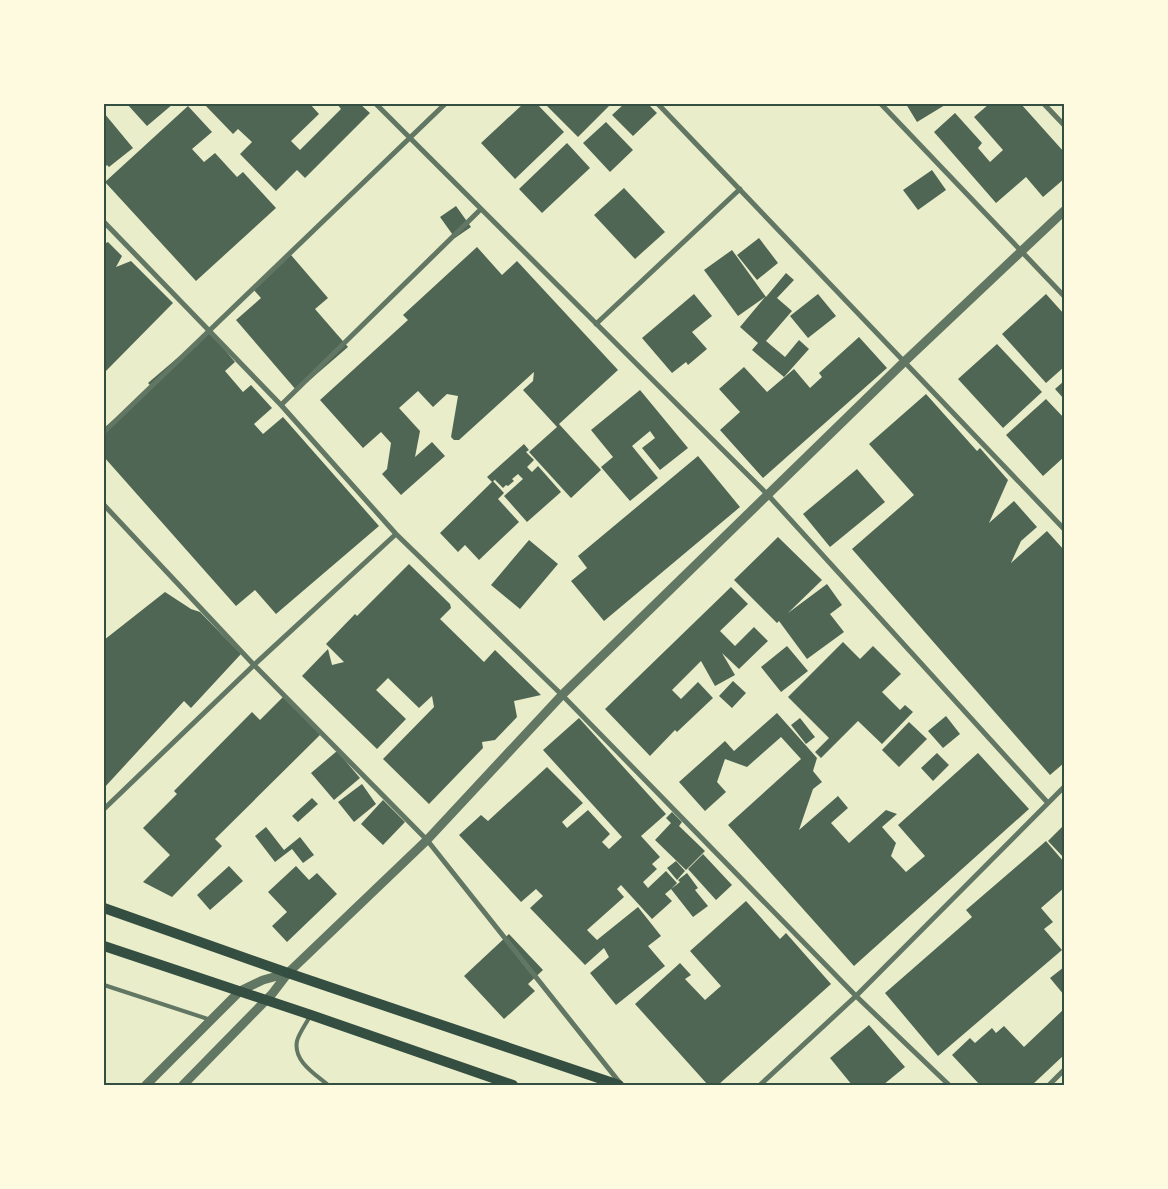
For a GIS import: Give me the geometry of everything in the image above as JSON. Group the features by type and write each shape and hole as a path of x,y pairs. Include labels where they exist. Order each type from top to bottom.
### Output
{"main road":[{"path":"104,908 288,973 620,1085"},
{"path":"104,946 513,1085"}],"street":[{"path":"376,104 768,495 1048,803"},
{"path":"104,432 445,104"},
{"path":"658,104 1064,529"},
{"path":"881,104 1064,296"},
{"path":"1044,104 1064,125"},
{"path":"596,324 740,189"},
{"path":"281,405 481,209"},
{"path":"183,1085 266,1000 288,973 426,840 562,695 904,362 1064,211"},
{"path":"104,222 281,405 396,534 562,695 856,996 949,1085"},
{"path":"104,505 254,665 426,840 620,1085"},
{"path":"104,809 254,665 396,534"},
{"path":"760,1085 856,996 1064,787"},
{"path":"146,1085 240,991 263,980 288,973"},
{"path":"1049,1085 1064,1070"}],"lane":[{"path":"104,985 211,1020"},
{"path":"311,1015 297,1042 297,1051 300,1060 306,1067 328,1085"}],"building":[{"path":"127,104 173,104 147,126"},
{"path":"204,104 310,104 319,114 291,141 300,150 341,109 337,104 360,104 370,113 305,178 297,170 276,191 240,154 252,142 238,129 233,134"},
{"path":"523,104 537,104 564,132 515,179 481,143"},
{"path":"545,104 611,104 578,137"},
{"path":"624,104 648,104 657,113 633,136 612,115"},
{"path":"906,104 944,104 945,105 917,122"},
{"path":"989,104 1021,104 1064,152 1064,179 1043,197 1026,177 996,203 934,132 955,113 982,143 978,148 990,162 1003,150 974,117"},
{"path":"188,106 212,132 192,149 204,162 215,153 237,177 243,172 276,208 196,281 105,182"},
{"path":"104,113 133,148 109,167 107,165 104,168"},
{"path":"606,122 633,150 610,172 583,143"},
{"path":"567,143 590,168 542,213 519,189"},
{"path":"932,170 946,190 918,210 903,190"},
{"path":"624,188 665,232 635,259 594,215"},
{"path":"456,206 471,227 455,238 440,217"},
{"path":"759,238 778,263 757,280 737,255"},
{"path":"108,242 122,256 116,267 131,261 173,303 104,373 104,244"},
{"path":"477,247 502,275 517,261 618,370 559,424 601,470 571,498 529,452 557,427 523,390 533,381 534,372 459,440 454,440 451,437 458,396 447,394 433,407 418,391 399,408 420,431 415,457 432,442 445,456 401,495 382,474 387,469 391,443 381,432 363,448 320,400 408,320 403,315"},
{"path":"732,250 766,297 786,273 794,280 777,298 792,311 766,341 785,357 799,340 809,349 784,377 752,350 758,343 740,327 765,297 738,316 704,270"},
{"path":"291,255 328,298 315,309 348,347 297,391 236,320 261,298 252,288"},
{"path":"694,294 712,316 692,332 707,349 688,365 686,362 672,373 642,338"},
{"path":"818,294 836,316 808,338 790,316"},
{"path":"1046,294 1064,314 1064,367 1046,383 1002,334"},
{"path":"209,331 235,362 225,371 243,392 251,385 272,408 254,424 263,434 283,417 379,526 276,614 255,590 236,606 104,457 104,428 152,387 148,383"},
{"path":"859,337 887,368 763,478 720,430 740,412 719,389 744,367 767,392 794,369 810,388 822,377 819,373"},
{"path":"997,344 1042,392 1003,428 958,379"},
{"path":"1064,381 1064,399 1055,389"},
{"path":"640,390 688,448 660,470 642,448 655,438 650,431 632,446 658,478 630,501 601,467 613,457 591,430"},
{"path":"926,394 977,451 980,448 1008,480 989,523 1014,501 1037,527 1021,541 1011,563 1047,531 1064,550 1064,763 1050,775 852,549 914,495 869,444"},
{"path":"1046,399 1064,418 1064,457 1043,476 1006,435"},
{"path":"524,444 529,450 526,452 534,460 527,467 532,472 538,466 561,492 527,522 504,496 523,479 518,474 512,479 514,481 503,488 496,479 492,482 487,477"},
{"path":"698,456 740,507 604,621 571,581 587,568 578,556"},
{"path":"857,469 885,502 830,547 803,514"},
{"path":"493,481 504,493 498,499 519,522 479,560 465,545 458,552 440,533"},
{"path":"778,537 822,580 788,613 827,584 842,605 830,614 844,632 807,659 779,621 777,623 734,580"},
{"path":"529,540 558,564 520,609 491,585"},
{"path":"409,564 450,604 451,608 440,619 484,662 495,650 541,695 514,701 517,717 495,740 482,742 483,748 429,804 383,759 434,707 432,696 419,708 388,678 376,690 406,719 377,749 302,676 328,649 332,665 344,662 326,644"},
{"path":"731,587 748,604 720,631 735,646 754,627 768,641 739,669 722,653 735,675 715,686 701,661 672,690 681,699 698,682 713,698 677,732 675,730 650,756 605,709"},
{"path":"165,592 191,609 200,612 241,654 191,708 184,701 104,788 104,640"},
{"path":"843,642 860,659 873,646 901,674 882,692 900,710 905,705 913,712 882,744 858,721 821,758 815,752 829,738 788,697"},
{"path":"787,646 808,671 781,692 761,667"},
{"path":"733,681 746,693 732,708 719,696"},
{"path":"283,697 321,734 215,839 222,846 172,897 143,882 170,855 143,828 177,794 174,791 252,712 260,720"},
{"path":"777,713 817,758 813,771 822,782 813,789 799,830 838,796 848,808 831,823 849,843 886,810 897,814 882,827 896,843 891,856 906,872 925,856 898,825 978,753 1029,809 854,966 728,825 801,759 781,737 747,767 725,759 717,782 726,792 705,811 679,782 725,741 734,751"},
{"path":"946,716 960,734 943,748 928,731"},
{"path":"579,718 666,814 641,836 660,857 652,864 657,869 643,882 648,888 666,871 677,883 665,894 672,901 652,919 621,885 617,889 624,897 587,930 597,940 638,907 661,936 648,946 665,966 616,1005 590,973 609,957 604,948 585,965 530,908 543,896 536,889 521,902 459,835 481,815 488,821 547,767 583,803 562,822 567,828 588,810 610,834 602,842 609,849 622,837 543,750"},
{"path":"800,718 815,737 806,744 791,725"},
{"path":"909,722 927,739 899,767 882,750"},
{"path":"337,751 360,778 334,800 311,773"},
{"path":"937,753 949,765 933,781 921,768"},
{"path":"362,784 376,804 354,822 338,802"},
{"path":"312,798 318,804 298,822 292,816"},
{"path":"383,800 405,822 383,845 361,824"},
{"path":"672,812 682,822 679,826 705,851 686,870 655,840 671,823 666,818"},
{"path":"1064,825 1064,858 1048,841"},
{"path":"266,827 284,850 300,837 314,855 303,863 292,849 275,862 255,836"},
{"path":"1046,841 1064,862 1064,888 1041,908 1053,922 1044,929 1062,950 938,1056 885,993 972,917 966,910"},
{"path":"703,854 732,885 716,900 688,869"},
{"path":"676,861 685,871 677,880 667,868"},
{"path":"229,866 243,881 210,910 197,895"},
{"path":"296,866 309,880 317,873 337,894 287,942 272,926 287,912 268,892"},
{"path":"687,873 698,888 695,890 708,906 693,917 671,889"},
{"path":"746,901 780,939 786,933 831,984 718,1085 708,1085 635,1004 680,963 691,975 685,979 705,1000 721,986 690,951"},
{"path":"509,934 543,970 528,984 535,991 504,1019 464,976"},
{"path":"1064,967 1064,995 1050,978"},
{"path":"1064,1009 1064,1055 1032,1085 980,1085 952,1055 970,1038 975,1043 992,1028 996,1033 1004,1026 1024,1047"},
{"path":"869,1025 905,1067 883,1085 852,1085 830,1058"}]}
